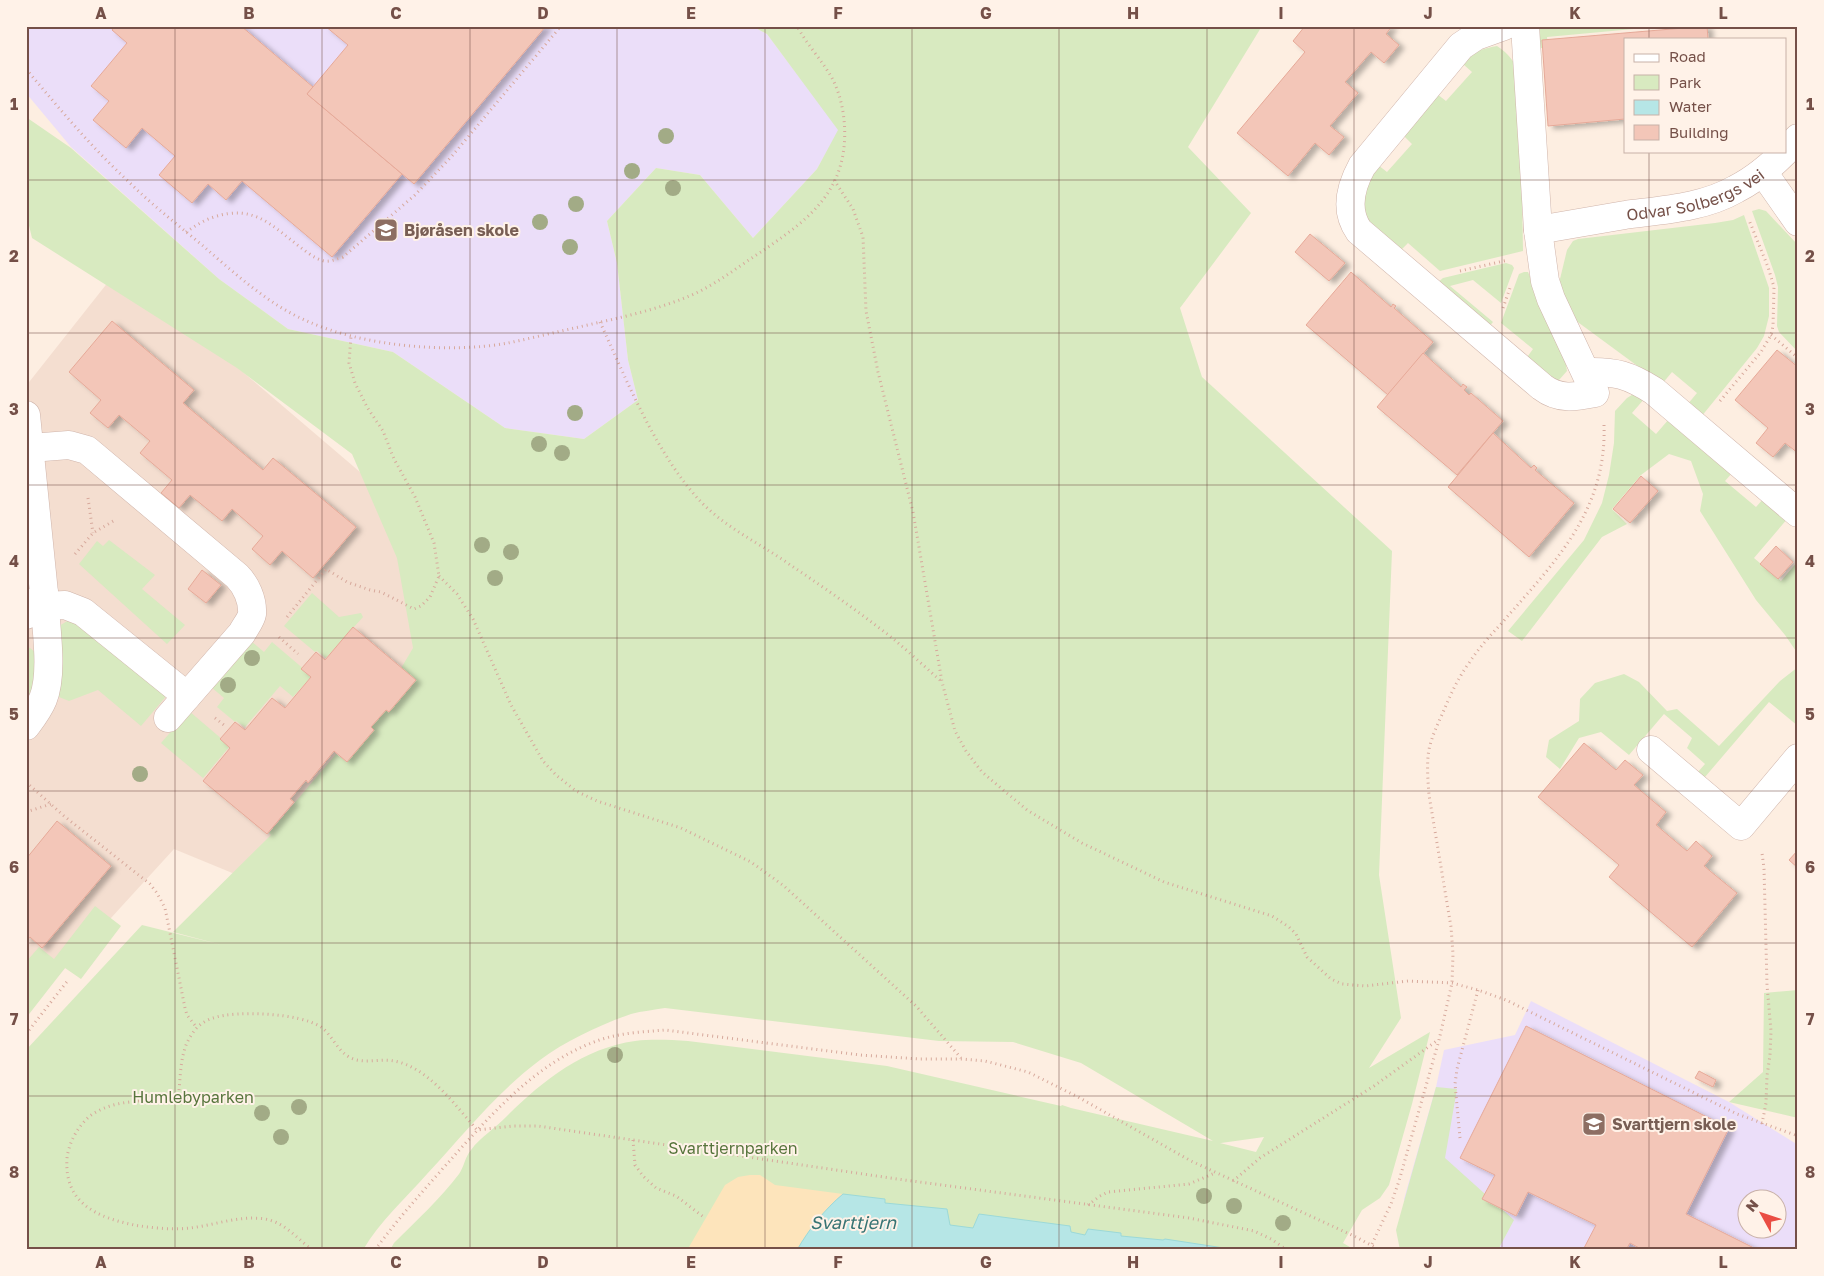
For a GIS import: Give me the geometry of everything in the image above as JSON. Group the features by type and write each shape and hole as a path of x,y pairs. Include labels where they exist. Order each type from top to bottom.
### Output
{"street":[{"path":"1504,26 1476,36 1461,46 1362,166 1351,190 1353,223 1358,231 1549,393 1556,396 1574,397 1607,372 1626,376 1642,384 1698,428 1798,513"},
{"path":"1525,26 1534,247 1551,299 1591,383"},
{"name":"Odvar Solbergs vei","path":"1786,151 1798,138"},
{"name":"Odvar Solbergs vei","path":"1534,247 1608,218 1690,206 1716,198 1736,189 1762,172 1785,152"},
{"path":"1762,172 1798,222"},
{"path":"26,414 38,605 48,663 46,688 42,700 26,726"},
{"path":"28,445 69,445 82,448 241,580 247,590 252,614 242,633 168,718"},
{"path":"38,605 65,605 82,612 187,696"},
{"path":"1651,750 1741,826 1798,758"}],"path":[{"path":"186,232 213,217 246,213 268,222 310,254 322,260 330,261 343,257 415,196 446,163 561,26"},
{"path":"26,69 93,147 129,183 232,271 287,310 306,321 352,336 380,342 465,347 506,343 600,322 693,294 722,278 792,230 818,208 828,193 840,166 843,153 843,118 840,100 830,74 805,40 798,26"},
{"path":"834,180 854,209 863,237 866,311 880,381 913,512 942,682 955,731 966,751 982,772 1027,810 1074,838 1164,882 1272,916 1296,934 1307,957 1318,968 1331,979 1342,984 1366,986 1408,981 1452,983 1478,990 1506,1000 1737,1114 1798,1136"},
{"path":"1698,428 1760,352 1771,334 1773,326 1774,287 1768,267 1736,189"},
{"path":"1428,290 1442,275 1534,247"},
{"path":"1485,339 1499,317 1534,247"},
{"path":"600,322 656,439 701,502 723,523 788,563 891,637 942,682"},
{"path":"1771,334 1798,358"},
{"path":"286,618 326,569 347,582 381,592 414,609 421,606 430,597 439,576 434,543 415,497 394,459 383,431 367,407 355,383 349,363 352,336"},
{"path":"1372,1244 1400,1181 1439,1040 1452,983 1453,954 1451,926 1429,795 1428,755 1432,739 1451,693 1469,662 1560,554 1592,502 1605,446 1604,422 1591,383"},
{"path":"71,558 93,533 103,526 155,507"},
{"path":"439,576 456,594 473,619 514,712 543,760 556,774 576,791 597,801 682,828 751,862 784,886 916,1006 962,1059"},
{"path":"26,782 145,880 157,893 167,916 185,1008 189,1018 197,1028"},
{"path":"26,812 51,804"},
{"path":"1762,1124 1766,1102 1771,1031 1767,985 1764,868"},
{"path":"26,1034 68,979"},
{"path":"1460,1138 1455,1084 1457,1069 1478,990"},
{"path":"312,1250 282,1225 267,1220 251,1218 189,1228 152,1228 112,1220 95,1213 83,1204 72,1188 66,1171 68,1150 75,1134 84,1121 97,1111 111,1106 129,1102 178,1100 185,1046 197,1028 204,1022 214,1017 229,1014 285,1016 307,1021 320,1026 350,1057 368,1061 396,1061 422,1072 477,1130"},
{"path":"375,1250 404,1212 477,1130 532,1078 556,1061 595,1041 641,1032 665,1030 860,1055 920,1059 962,1059 1008,1066 1044,1079 1216,1173 1372,1244 1379,1249"},
{"path":"1233,1181 1260,1158 1374,1086 1439,1040"},
{"path":"477,1130 531,1126 1189,1218 1254,1231 1271,1239 1287,1250"},
{"path":"633,1140 635,1165 643,1176 656,1188 676,1196 705,1218"},
{"path":"1088,1205 1108,1192 1189,1184 1216,1173"}],"shaded area":[{"name":"Bjøråsen skole","path":"26,26 752,26 767,34 839,130 817,169 753,238 700,175 656,168 607,221 617,263 628,360 638,400 584,439 505,428 393,352 288,329 219,279 71,147 26,93"},
{"path":"120,267 538,624 281,893 174,849 26,1011 26,386"},
{"name":"Svarttjern skole","path":"1531,1001 1729,1102 1798,1145 1798,1250 1419,1250 1404,1199 1436,1087 1444,1050 1515,1035"}],"green space":[{"path":"752,26 1262,26 1188,147 1251,213 1180,308 1202,377 1392,551 1379,875 1401,1018 1369,1068 1430,1032 1389,1185 1380,1198 1362,1210 1343,1243 1355,1250 390,1250 394,1243 428,1210 452,1183 475,1145 535,1090 581,1059 616,1045 635,1041 688,1041 887,1066 1213,1141 1081,1063 1013,1042 939,1041 665,1008 631,1014 596,1028 561,1046 524,1072 481,1114 393,1210 363,1250 26,1250 26,1050 142,925 222,945 173,932 271,835 269,833 336,754 346,761 413,648 397,558 352,454 237,368 32,238 26,213 26,117 71,148 219,279 288,329 393,352 505,428 584,439 638,400 628,360 617,263 607,221 656,168 700,175 753,238 817,169 838,130 767,34","holes":["1264,1137 1256,1152 1220,1143"]},
{"path":"1534,26 1666,26 1547,37 1548,48 1539,48"},
{"path":"1497,46 1511,59 1520,75 1523,251 1440,271 1408,243 1399,252 1373,229 1364,215 1363,193 1378,165 1387,172 1412,144 1403,135 1437,94 1446,101 1472,72 1463,64 1466,60 1478,51"},
{"path":"1759,209 1766,211 1798,245 1798,352 1779,332 1777,326 1778,287 1752,211"},
{"path":"1744,215 1769,288 1769,316 1764,336 1757,348 1701,417 1687,405 1697,393 1672,372 1662,384 1575,320 1560,290 1560,279 1567,250 1573,241 1578,239 1715,223 1733,220"},
{"path":"1506,263 1514,268 1501,303 1473,280 1450,286 1493,322 1488,328 1436,284 1443,278"},
{"path":"1528,272 1565,359 1567,371 1559,380 1553,381 1525,360 1533,349 1501,323 1519,274"},
{"path":"1635,393 1645,398 1632,413 1656,434 1669,419 1733,472 1725,481 1756,507 1764,498 1788,518 1754,558 1781,581 1798,561 1798,654 1756,600 1700,511 1703,494 1691,461 1669,454 1641,475 1612,509 1627,524 1602,537 1522,641 1508,631 1584,540 1602,503 1609,475 1614,443 1615,411 1627,398"},
{"path":"109,540 155,575 142,589 185,625 167,644 79,564 97,541 103,546"},
{"path":"312,593 339,617 361,613 363,617 326,658 317,651 315,652 284,626"},
{"path":"69,620 81,622 168,694 141,726 98,690 69,701 54,695 59,626"},
{"path":"251,641 264,652 272,642 312,676 293,697 280,686 245,727 235,722 217,707 224,698 211,687"},
{"path":"26,646 37,657 38,665 35,683 26,707"},
{"path":"1798,667 1798,726 1769,702 1705,777 1697,773 1705,764 1687,748 1692,738 1664,714 1629,755 1601,732 1579,738 1560,769 1546,757 1549,740 1579,721 1580,699 1595,683 1624,674 1639,682 1667,711 1677,709 1719,746 1780,681"},
{"path":"189,711 230,746 203,778 161,743"},
{"path":"95,906 121,926 81,979 65,968 26,1018 26,962 39,947 54,959"},
{"path":"1798,990 1798,1118 1729,1102 1763,1072 1764,993"},
{"path":"1436,1087 1457,1089 1445,1158 1514,1220 1498,1250 1400,1250 1396,1230"}],"sand":[{"path":"760,1175 775,1185 843,1194 818,1220 797,1250 691,1250 689,1247 725,1185 738,1177"}],"water":[{"name":"Svarttjern","path":"843,1194 885,1199 885,1203 947,1209 950,1225 973,1228 979,1214 1070,1226 1071,1232 1085,1235 1088,1229 1121,1233 1121,1236 1165,1239 1237,1250 797,1250 818,1220"}],"building":[{"path":"115,26 241,26 313,87 307,94 402,174 332,257 242,181 226,200 208,184 192,203 159,175 175,156 142,128 126,148 93,120 109,101 91,86 127,43 112,30"},
{"path":"325,26 546,26 414,184 307,94 348,45"},
{"path":"1305,26 1392,26 1386,34 1399,45 1384,63 1371,52 1345,82 1358,93 1330,126 1344,137 1329,155 1315,143 1288,176 1237,133 1305,52 1293,41"},
{"path":"1707,26 1708,38 1624,38 1624,119 1548,126 1542,40"},
{"path":"1310,234 1345,263 1329,281 1295,252"},
{"path":"1351,272 1391,307 1393,304 1396,306 1394,308 1433,342 1388,395 1306,325"},
{"path":"112,321 194,390 183,403 263,470 273,458 356,527 313,578 282,551 270,565 252,549 263,536 232,509 222,521 190,495 179,508 161,493 172,480 140,453 150,441 119,415 108,428 90,413 101,400 69,372"},
{"path":"1777,350 1798,367 1798,453 1785,443 1773,457 1756,443 1768,428 1735,400"},
{"path":"1423,353 1461,387 1463,384 1467,387 1464,390 1469,395 1471,393 1503,421 1457,475 1377,407"},
{"path":"1493,433 1531,468 1534,465 1537,468 1535,470 1574,503 1529,557 1448,487"},
{"path":"1641,476 1658,491 1630,523 1613,509"},
{"path":"1776,546 1793,562 1778,579 1760,564"},
{"path":"202,570 221,585 206,603 188,589"},
{"path":"353,627 416,680 389,712 386,710 371,727 374,730 347,762 334,751 308,783 306,780 290,799 294,802 267,834 203,781 230,748 220,739 235,722 245,730 272,698 285,708 311,677 301,669 316,652 325,660"},
{"path":"1584,743 1616,770 1625,760 1643,775 1634,785 1666,812 1656,825 1687,851 1696,841 1712,856 1704,866 1737,893 1692,947 1609,877 1619,865 1538,797"},
{"path":"57,821 111,866 42,948 30,937 26,942 26,859"},
{"path":"1798,850 1798,868 1789,860"},
{"path":"1526,1026 1729,1128 1686,1214 1754,1248 1752,1250 1643,1250 1630,1243 1626,1250 1583,1250 1596,1225 1528,1192 1516,1216 1482,1199 1495,1175 1460,1158"},
{"path":"1699,1071 1716,1080 1713,1087 1695,1078"}],"place":[{"name":"Bjøråsen skole","path":"386,230"},
{"name":"Svarttjern skole","path":"1594,1124"}],"park label":[{"name":"Humlebyparken","path":"193,1097"},
{"name":"Svarttjernparken","path":"733,1148"}]}
